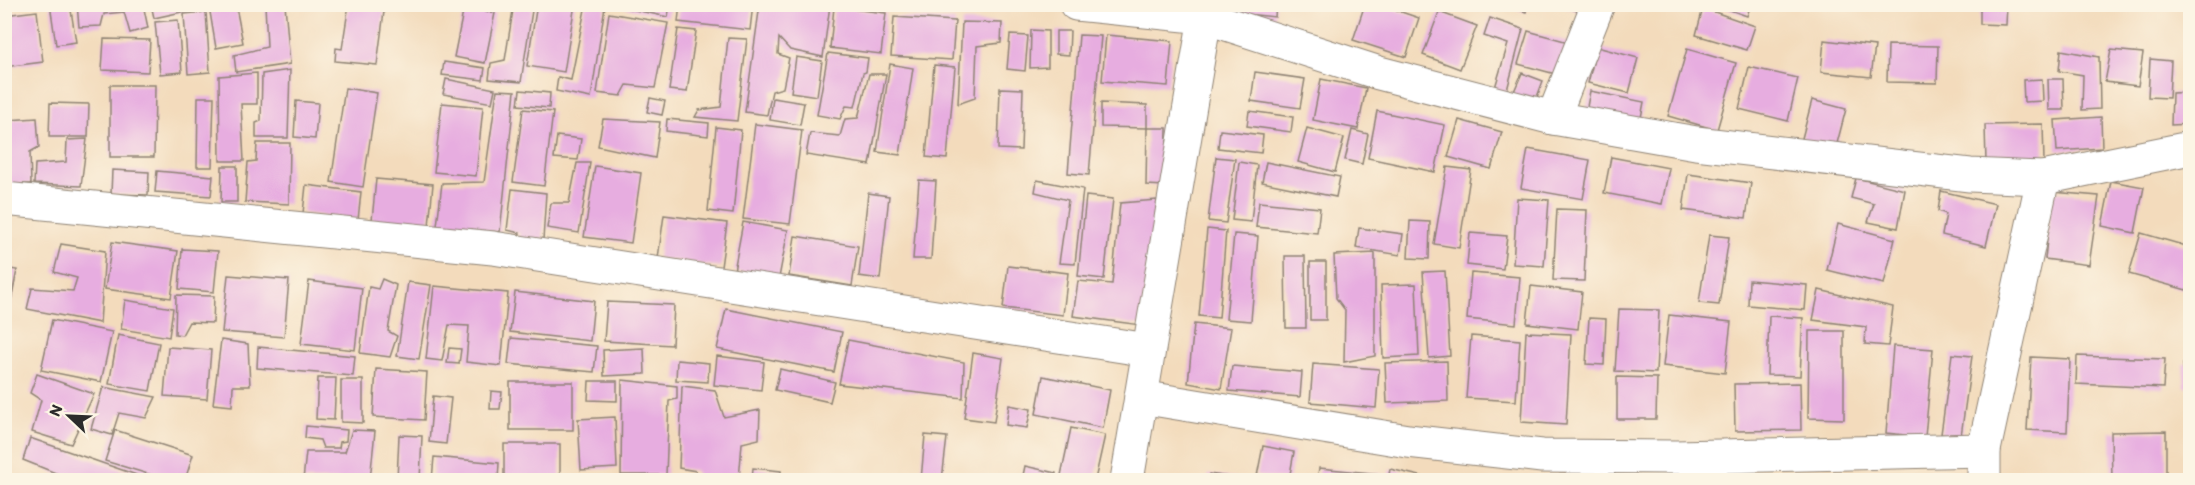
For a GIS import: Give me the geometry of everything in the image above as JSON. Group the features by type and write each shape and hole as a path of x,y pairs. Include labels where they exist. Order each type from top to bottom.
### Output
{"street":[{"path":"1076,4 1205,11 1379,73 1553,118 1696,143 1970,175 2043,178 2190,148"},
{"path":"1553,118 1598,4"},
{"path":"1127,480 1205,11"},
{"path":"1141,397 1408,441 1542,456 1984,465 2043,178"},
{"path":"4,199 493,248 1148,350"}],"building":[{"path":"50,4 70,4 76,42 56,45"},
{"path":"77,4 143,4 148,28 130,33 124,12 104,14 101,26 79,27"},
{"path":"151,4 205,4 205,7 154,18"},
{"path":"265,4 285,4 290,64 236,72 234,55 267,47"},
{"path":"349,4 385,4 377,65 335,61 336,48 342,49"},
{"path":"514,4 533,4 521,82 489,79 491,63 505,60"},
{"path":"537,4 575,4 564,72 527,66"},
{"path":"586,4 605,6 591,98 556,91 558,77 571,80"},
{"path":"607,4 670,4 668,17"},
{"path":"680,4 753,4 750,30 678,22"},
{"path":"760,4 830,5 823,57 790,50 779,38 778,54 789,58 783,88 772,91 767,115 745,112"},
{"path":"1238,4 1276,4 1275,17 1237,13"},
{"path":"1365,4 1378,4 1419,18 1406,57 1353,40"},
{"path":"1501,4 1528,4 1526,12"},
{"path":"1559,4 1583,4 1580,12"},
{"path":"1713,4 1751,4 1747,16"},
{"path":"1980,4 2007,4 2006,25 1980,24"},
{"path":"236,7 243,43 216,48 210,12"},
{"path":"464,7 495,13 485,63 454,57"},
{"path":"834,7 886,13 881,54 830,48"},
{"path":"1703,8 1755,26 1747,50 1696,35"},
{"path":"37,11 43,62 4,67 4,15"},
{"path":"206,12 210,72 188,74 184,14"},
{"path":"1439,12 1477,26 1460,69 1423,55"},
{"path":"609,13 668,23 655,88 627,85 621,96 597,93"},
{"path":"894,17 955,21 952,60 891,56"},
{"path":"1490,18 1523,29 1506,94 1494,91 1508,44 1484,36"},
{"path":"178,20 182,72 160,74 155,22"},
{"path":"962,22 1002,23 1001,43 977,46 975,98 958,104"},
{"path":"678,29 696,31 687,92 669,90"},
{"path":"1031,30 1048,31 1048,67 1030,68"},
{"path":"1056,31 1070,31 1069,55 1056,54"},
{"path":"1528,31 1572,43 1563,76 1518,64"},
{"path":"1010,35 1028,36 1025,71 1007,69"},
{"path":"1079,35 1101,36 1089,175 1068,173"},
{"path":"1106,35 1172,41 1168,86 1102,81"},
{"path":"728,38 747,39 737,121 695,117 699,110 721,107"},
{"path":"104,39 150,40 148,72 102,70"},
{"path":"1824,40 1875,46 1871,77 1821,72"},
{"path":"1888,45 1938,46 1937,83 1887,82"},
{"path":"1597,47 1638,58 1629,93 1588,83"},
{"path":"1687,49 1736,63 1717,130 1668,116"},
{"path":"2061,50 2099,57 2100,109 2082,110 2083,75 2059,71"},
{"path":"2111,50 2143,53 2138,86 2105,82"},
{"path":"828,53 868,58 855,107 846,106 840,119 817,115"},
{"path":"796,57 822,61 817,96 791,92"},
{"path":"2150,59 2171,61 2169,98 2148,97"},
{"path":"444,62 485,68 483,80 442,75"},
{"path":"890,64 913,68 900,155 877,152"},
{"path":"934,65 955,67 947,159 926,157"},
{"path":"1749,67 1798,78 1788,121 1739,109"},
{"path":"290,70 288,138 256,138 256,123 261,121 262,74"},
{"path":"1255,72 1305,79 1300,108 1251,101"},
{"path":"257,73 257,104 241,104 244,161 220,161 219,76"},
{"path":"1522,73 1543,81 1534,105 1512,96"},
{"path":"869,74 886,74 870,165 806,155 810,133 840,136 845,119 858,118"},
{"path":"446,79 495,89 492,103 443,94"},
{"path":"1321,79 1366,88 1358,129 1313,120"},
{"path":"2042,79 2043,101 2024,102 2023,80"},
{"path":"2048,79 2063,79 2064,110 2049,110"},
{"path":"110,85 155,85 154,157 110,157"},
{"path":"345,88 377,93 363,187 331,182"},
{"path":"1000,88 1023,89 1021,150 998,149"},
{"path":"497,90 515,91 500,232 437,226 442,183 484,182"},
{"path":"520,90 550,93 549,108 518,105"},
{"path":"1590,91 1644,102 1640,123 1586,112"},
{"path":"2190,92 2190,124 2171,125 2172,93"},
{"path":"198,97 214,97 212,167 197,167"},
{"path":"650,98 665,101 662,115 647,112"},
{"path":"773,98 804,103 800,125 770,120"},
{"path":"1812,100 1846,109 1834,155 1800,146"},
{"path":"296,101 318,103 315,139 294,137"},
{"path":"50,103 89,104 88,137 49,137"},
{"path":"442,103 483,107 476,176 434,172"},
{"path":"1101,103 1147,105 1147,128 1101,127"},
{"path":"523,109 553,112 544,186 513,182"},
{"path":"1249,111 1293,117 1291,132 1247,126"},
{"path":"1377,111 1445,125 1435,172 1368,158"},
{"path":"2101,117 2102,148 2057,151 2055,120"},
{"path":"37,118 39,147 30,152 31,184 9,184 8,120"},
{"path":"603,119 660,122 655,158 598,146"},
{"path":"667,119 709,123 708,136 666,131"},
{"path":"1459,120 1502,132 1491,169 1448,157"},
{"path":"755,124 802,130 790,224 743,219"},
{"path":"2043,124 2044,162 1986,163 1985,125"},
{"path":"716,127 741,130 733,214 708,211"},
{"path":"1147,128 1167,128 1166,186 1146,185"},
{"path":"1307,128 1344,138 1335,172 1298,162"},
{"path":"1220,130 1263,135 1261,153 1218,148"},
{"path":"1352,130 1368,134 1362,164 1345,160"},
{"path":"557,136 581,139 578,160 554,158"},
{"path":"87,139 81,186 34,184 35,164 66,162 67,140"},
{"path":"257,143 290,143 289,204 245,202 248,162 256,161"},
{"path":"1528,149 1590,160 1583,199 1521,188"},
{"path":"1216,157 1235,159 1226,223 1208,221"},
{"path":"1611,157 1669,168 1662,204 1604,193"},
{"path":"1239,162 1257,165 1251,222 1232,220"},
{"path":"1266,162 1340,177 1336,197 1262,182"},
{"path":"577,163 590,163 579,233 547,228 551,203 569,203"},
{"path":"222,166 237,166 237,202 221,202"},
{"path":"595,166 641,173 631,243 584,237"},
{"path":"1447,167 1471,170 1459,248 1434,244"},
{"path":"112,170 149,172 148,195 111,194"},
{"path":"157,171 213,176 211,196 155,192"},
{"path":"1688,174 1751,183 1746,218 1683,210"},
{"path":"1856,178 1905,190 1898,228 1868,222 1874,204 1851,198"},
{"path":"376,179 433,184 429,226 372,220"},
{"path":"919,180 936,181 931,259 913,259"},
{"path":"1037,180 1083,189 1075,264 1059,263 1068,200 1035,192"},
{"path":"2111,181 2144,187 2135,233 2102,226"},
{"path":"306,185 361,192 358,220 303,213"},
{"path":"512,189 546,193 543,240 518,240 520,233 507,230"},
{"path":"1941,191 1996,204 1986,246 1942,235 1946,214 1938,211"},
{"path":"2052,192 2099,196 2089,265 2045,259"},
{"path":"868,193 889,196 880,279 859,276"},
{"path":"1086,196 1113,199 1104,279 1078,276"},
{"path":"1517,198 1549,200 1544,266 1513,264"},
{"path":"1157,200 1141,325 1073,316 1078,281 1112,284 1120,203"},
{"path":"1259,202 1320,208 1317,233 1256,227"},
{"path":"1557,209 1587,210 1584,281 1553,280"},
{"path":"664,215 727,223 721,267 658,258"},
{"path":"1410,221 1430,222 1429,259 1408,258"},
{"path":"743,222 788,230 779,278 734,271"},
{"path":"1838,224 1895,239 1884,284 1827,270"},
{"path":"1359,228 1403,234 1400,255 1356,248"},
{"path":"1207,229 1226,231 1219,318 1199,316"},
{"path":"1470,233 1507,236 1503,269 1467,265"},
{"path":"2141,233 2190,247 2190,291 2129,274"},
{"path":"1234,234 1258,236 1251,321 1226,319"},
{"path":"1709,235 1729,237 1719,305 1699,303"},
{"path":"795,236 858,246 852,286 789,276"},
{"path":"112,242 178,251 171,298 105,289"},
{"path":"61,244 105,251 100,323 27,309 32,288 73,291 77,278 54,272"},
{"path":"182,249 218,251 214,292 179,289"},
{"path":"1375,253 1375,356 1344,362 1345,310 1336,298 1334,255"},
{"path":"4,254 9,256 11,265 4,264"},
{"path":"1285,256 1305,256 1306,328 1286,328"},
{"path":"1310,262 1326,262 1326,320 1310,320"},
{"path":"1008,266 1068,273 1063,315 1003,308"},
{"path":"4,268 17,270 10,306 4,305"},
{"path":"1445,271 1450,356 1429,358 1423,272"},
{"path":"1471,273 1520,277 1516,324 1467,319"},
{"path":"228,275 289,280 284,337 222,332"},
{"path":"382,279 396,285 388,331 397,336 390,357 360,353 369,287 378,289"},
{"path":"1749,280 1807,285 1805,310 1748,305"},
{"path":"309,281 362,288 355,350 301,344"},
{"path":"408,282 431,285 419,359 397,356"},
{"path":"1416,284 1419,356 1383,358 1381,285"},
{"path":"434,286 508,293 501,366 466,362 469,326 449,325 442,361 426,359"},
{"path":"1531,286 1582,292 1578,329 1527,323"},
{"path":"1819,290 1893,307 1888,346 1865,344 1866,327 1813,320"},
{"path":"515,292 594,301 590,341 510,332"},
{"path":"176,295 214,296 213,323 189,322 182,335 175,334"},
{"path":"125,300 173,308 169,337 121,329"},
{"path":"607,302 674,305 672,345 604,341"},
{"path":"726,309 842,332 834,372 717,349"},
{"path":"1619,309 1659,310 1656,373 1615,371"},
{"path":"4,313 10,314 6,337 4,337"},
{"path":"1669,315 1731,322 1725,373 1663,366"},
{"path":"1769,316 1803,318 1800,376 1767,375"},
{"path":"1589,318 1606,319 1604,365 1586,364"},
{"path":"52,320 112,332 101,382 41,370"},
{"path":"1194,324 1231,328 1221,389 1188,383"},
{"path":"1809,331 1844,331 1844,419 1808,418"},
{"path":"1526,332 1571,334 1566,425 1521,422"},
{"path":"118,335 159,343 150,391 109,384"},
{"path":"1471,336 1520,340 1516,401 1466,398"},
{"path":"511,338 597,346 594,372 508,364"},
{"path":"221,340 248,344 250,386 233,386 232,406 213,404"},
{"path":"848,340 964,362 963,398 839,384"},
{"path":"1893,346 1933,349 1925,437 1886,433"},
{"path":"168,347 211,350 207,399 164,396"},
{"path":"258,347 355,356 353,376 257,368"},
{"path":"449,348 461,349 459,364 447,363"},
{"path":"644,348 645,374 604,376 603,350"},
{"path":"973,353 1003,358 994,422 964,418"},
{"path":"1952,354 1972,356 1961,436 1941,434"},
{"path":"717,356 764,362 761,390 714,385"},
{"path":"2077,356 2165,359 2163,388 2076,384"},
{"path":"2031,357 2070,359 2067,432 2027,430"},
{"path":"677,360 709,363 708,382 676,380"},
{"path":"1447,361 1448,401 1387,403 1385,363"},
{"path":"1313,364 1379,369 1376,408 1310,402"},
{"path":"2183,364 2190,364 2190,387 2185,387"},
{"path":"1232,366 1302,372 1300,397 1229,391"},
{"path":"376,369 427,372 424,420 373,417"},
{"path":"780,369 835,382 830,402 775,390"},
{"path":"37,374 94,394 71,444 32,432 41,400 30,393"},
{"path":"1043,376 1110,390 1103,428 1036,414"},
{"path":"1617,377 1657,378 1656,419 1617,419"},
{"path":"318,378 336,378 334,420 316,419"},
{"path":"341,380 363,380 363,423 341,422"},
{"path":"622,380 677,386 677,399 669,401 666,475 621,475"},
{"path":"589,381 617,381 617,401 588,400"},
{"path":"510,382 573,382 573,430 510,430"},
{"path":"1800,383 1801,430 1735,431 1734,384"},
{"path":"682,386 715,390 724,417 760,410 759,439 742,443 739,480 699,480 696,471 679,468"},
{"path":"103,387 156,397 146,418 119,413 112,435 91,429"},
{"path":"491,391 502,392 500,409 490,409"},
{"path":"433,396 451,398 446,444 429,442"},
{"path":"1009,405 1031,409 1027,428 1006,425"},
{"path":"615,417 617,468 581,470 578,419"},
{"path":"306,426 347,430 346,441 340,442 339,448 323,448 320,440 305,438"},
{"path":"1071,428 1105,435 1095,480 1060,480"},
{"path":"115,430 193,455 185,480 168,480 105,461"},
{"path":"352,430 375,431 370,480 303,480 306,452 345,452"},
{"path":"2187,430 2190,430 2190,463 2188,463"},
{"path":"2166,431 2166,480 2112,480 2111,432"},
{"path":"399,435 422,436 420,480 397,480"},
{"path":"925,435 947,437 942,480 921,480"},
{"path":"30,438 151,480 73,480 23,460"},
{"path":"504,444 560,444 560,480 504,480"},
{"path":"1263,446 1294,452 1289,480 1257,476"},
{"path":"434,457 499,463 498,480 432,480"},
{"path":"1025,466 1056,473 1055,480 1022,480"},
{"path":"753,468 781,471 781,480 752,480"},
{"path":"1319,468 1381,474 1381,480 1317,480"},
{"path":"1390,469 1437,480 1388,480"},
{"path":"1209,474 1242,479 1242,480 1208,480"}]}
